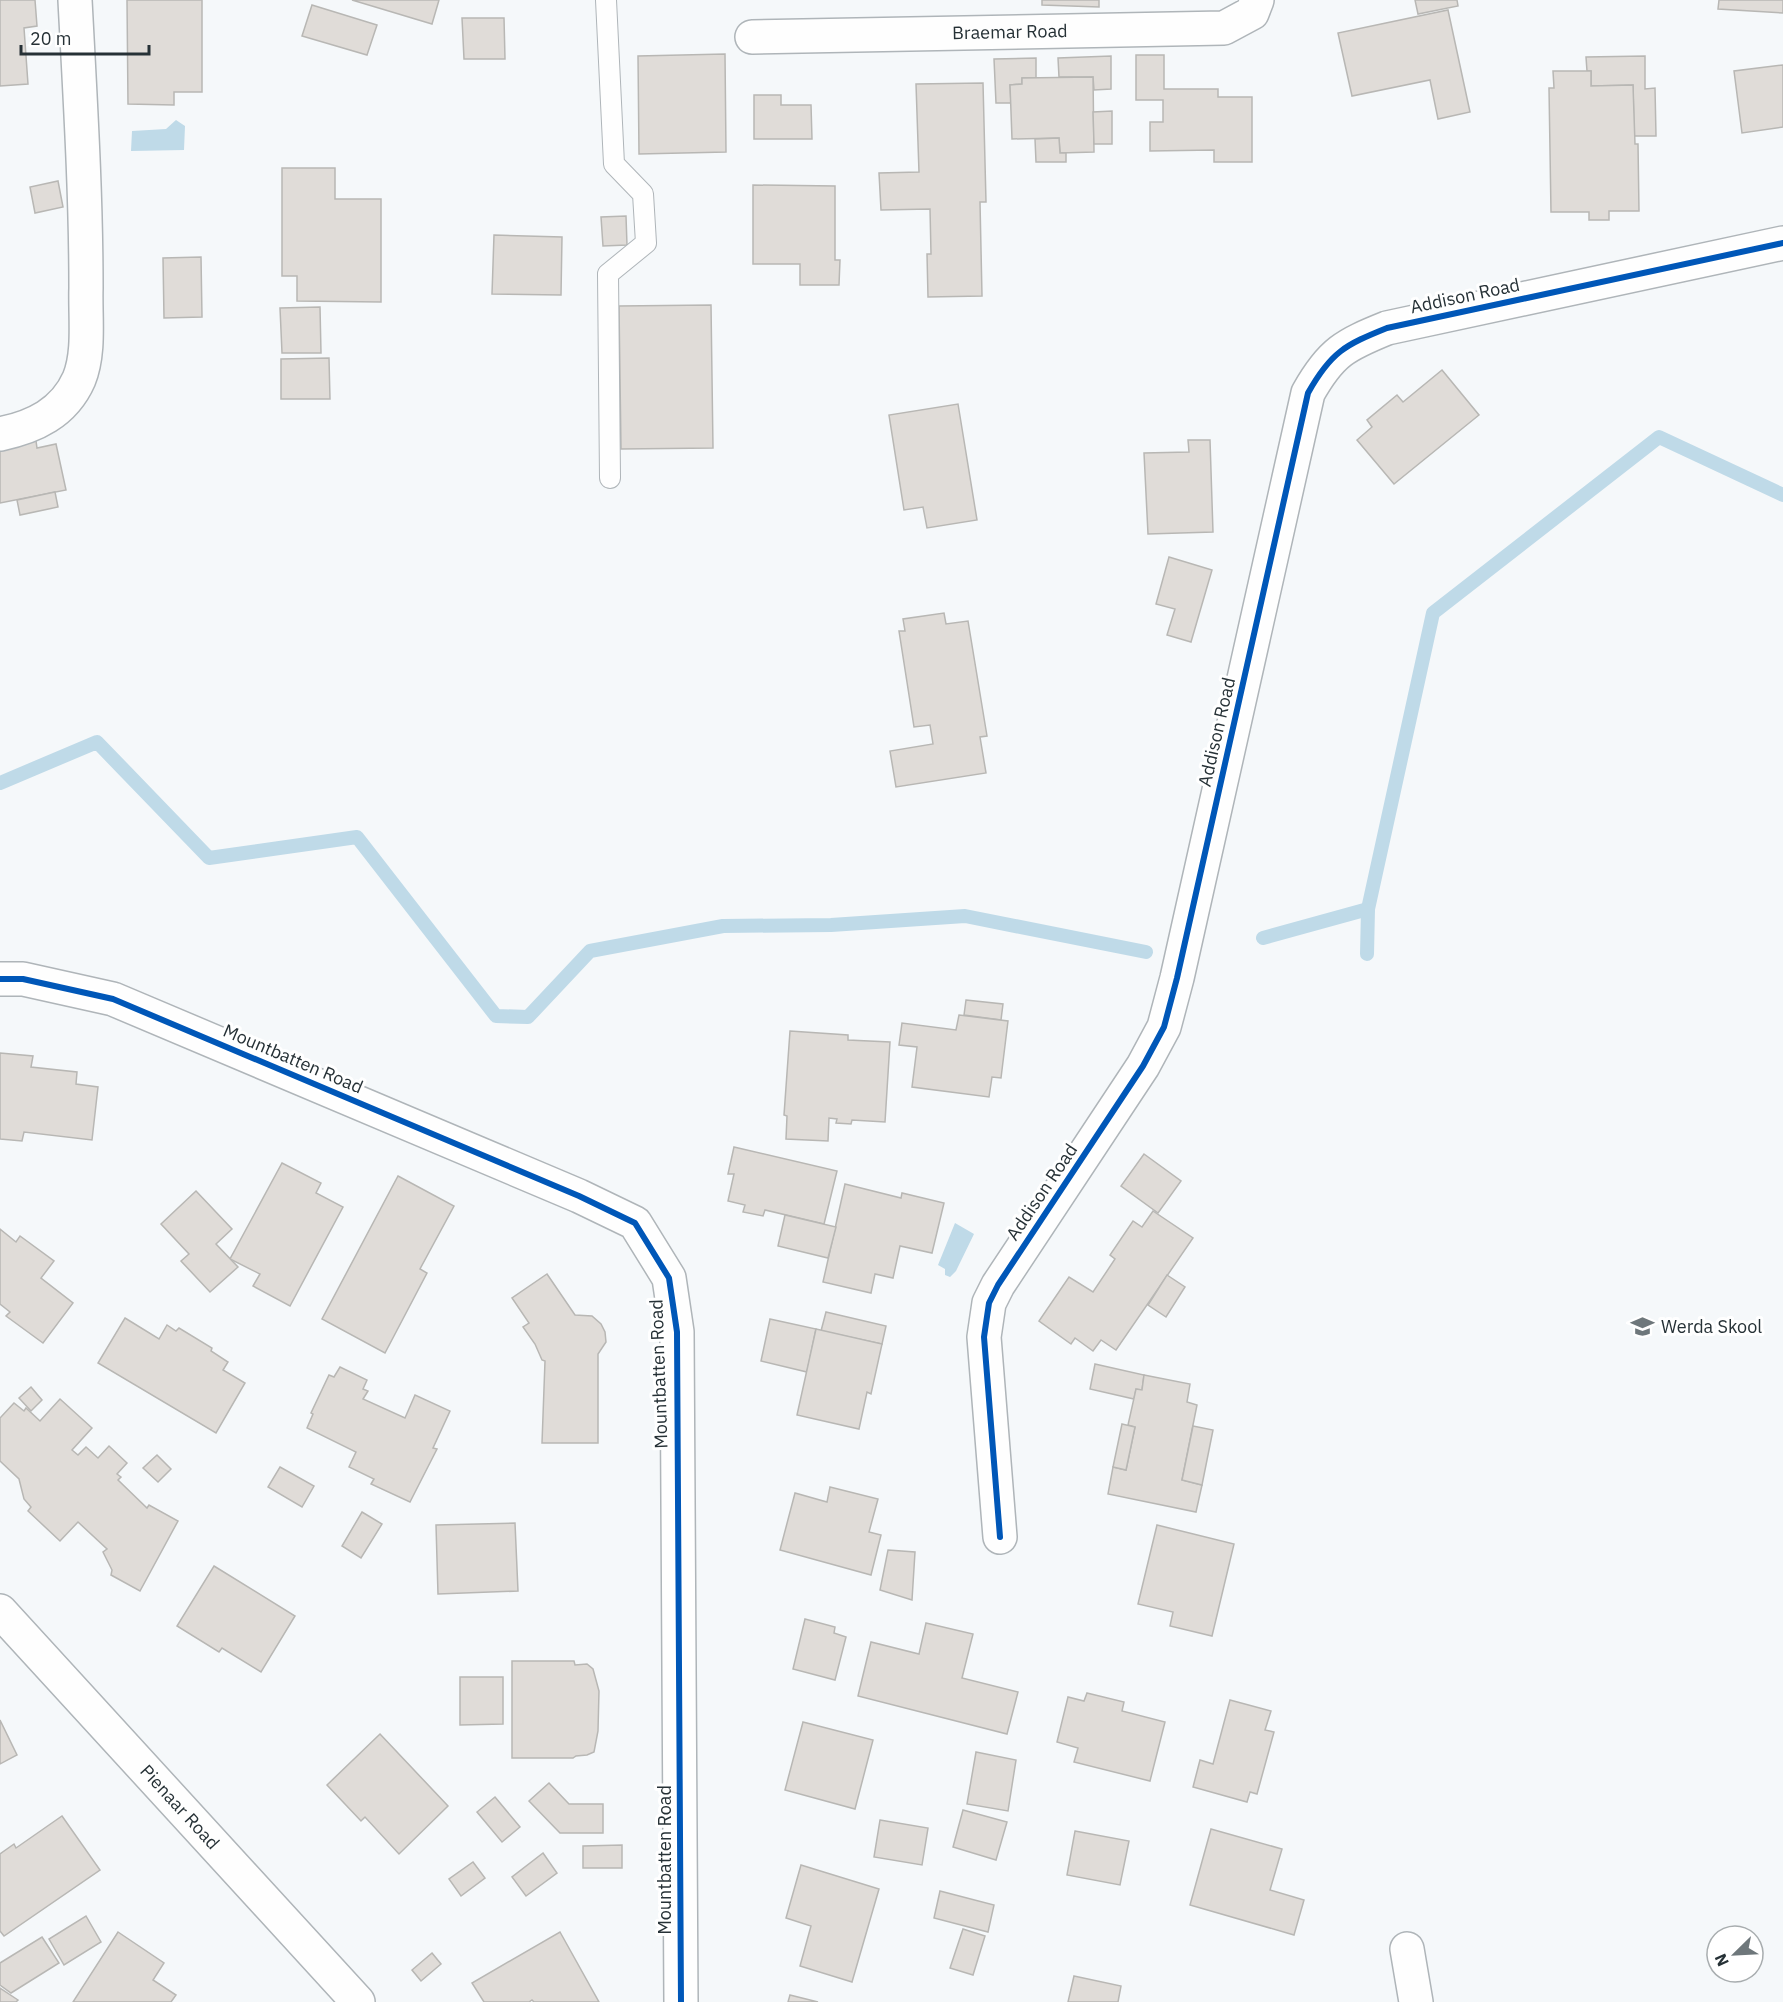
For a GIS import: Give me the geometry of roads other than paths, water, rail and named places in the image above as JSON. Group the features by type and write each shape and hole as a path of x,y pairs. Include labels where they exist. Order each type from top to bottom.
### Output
{"street":[{"path":"0,434 22,429 45,419 62,405 79,379 85,352 86,222 75,0"},
{"name":"Braemar Road","path":"752,37 1224,28 1252,13 1257,0"},
{"name":"Addison Road","path":"1000,1538 984,1337 988,1303 1143,1066 1164,1027 1180,966 1308,393 1321,370 1338,351 1387,328 1783,243"},
{"name":"Mountbatten Road","path":"0,979 23,979 113,999 579,1196 635,1223 669,1278 676,1332 681,2002"},
{"name":"Pienaar Road","path":"0,1611 358,2002"},
{"path":"1407,1949 1416,2002"}],"lane":[{"path":"606,0 614,164 644,195 646,243 608,274 610,478"}],"water":[{"path":"176,120 185,126 184,150 131,151 132,131 166,129"},
{"path":"955,1223 974,1234 956,1271 950,1277 945,1275 945,1269 938,1265"}],"waterway":[{"path":"1367,954 1368,909 1433,613 1659,437 1783,495"},
{"path":"0,783 97,742 209,858 357,837 496,1016 528,1017 590,951 723,926 831,925 965,916 1146,952"},
{"path":"1263,938 1368,909"}],"place":[{"name":"Werda Skool","path":"1643,1327"}]}
